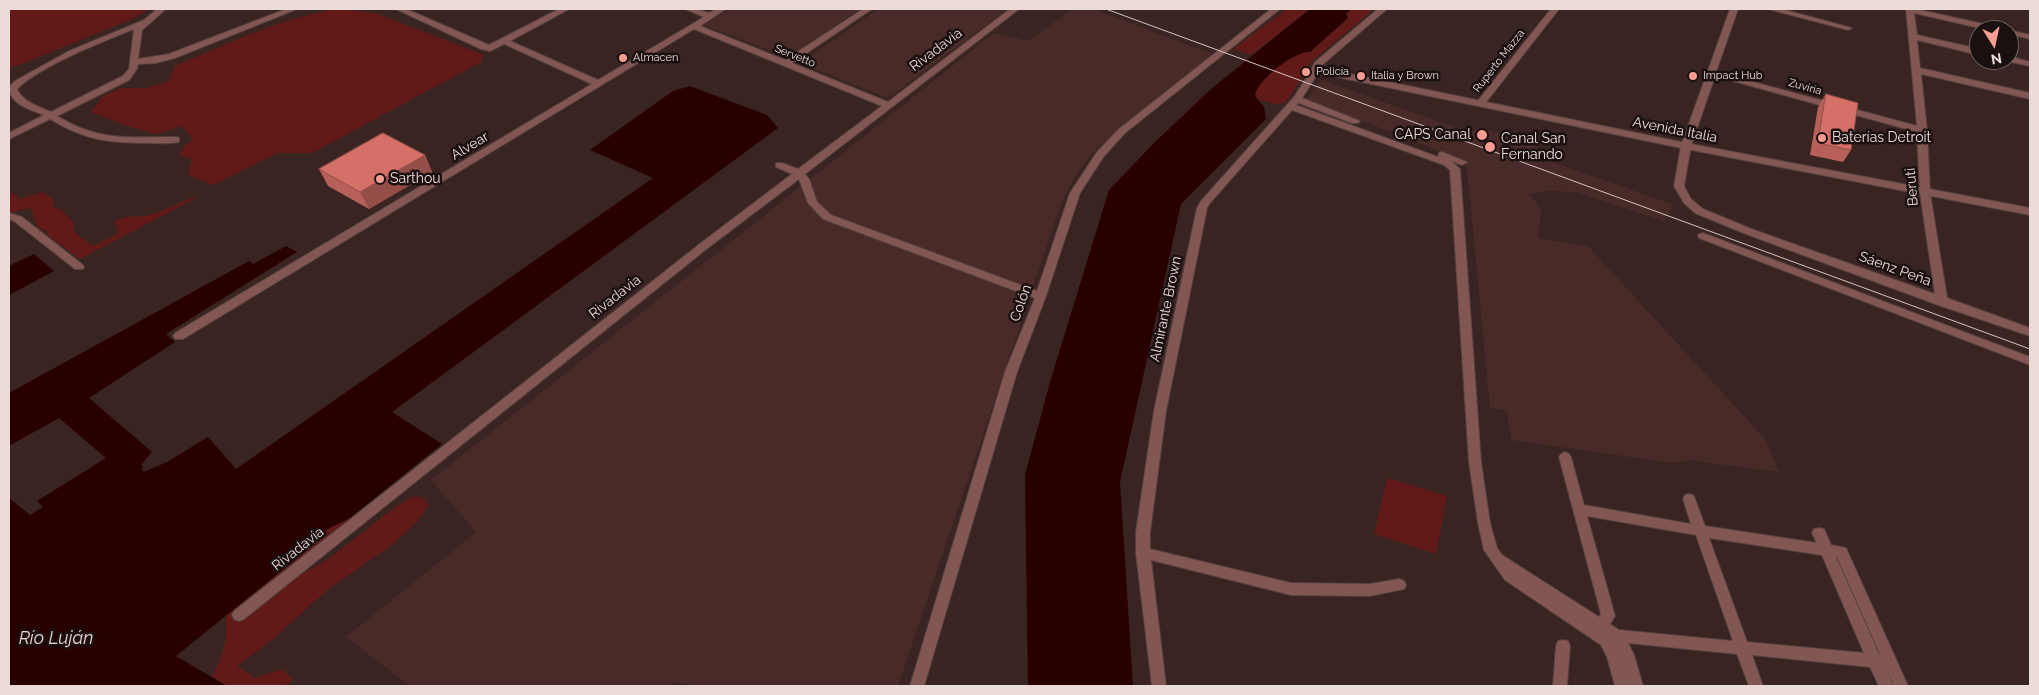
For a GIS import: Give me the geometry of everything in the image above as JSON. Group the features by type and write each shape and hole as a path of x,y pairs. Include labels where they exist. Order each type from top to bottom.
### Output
{"street":[{"path":"162,9 144,22 96,41 13,86 13,94 27,105 51,115 78,132 96,137 176,140"},
{"path":"134,62 172,56 293,9"},
{"path":"400,9 490,48 565,9"},
{"path":"410,14 420,9"},
{"path":"689,9 710,16"},
{"name":"Alvear","path":"179,336 722,9"},
{"path":"784,64 868,9"},
{"name":"Rivadavia","path":"239,615 799,173 1015,9"},
{"name":"Colón","path":"917,686 1011,372 1041,296 1075,193 1100,154 1122,131 1276,9"},
{"name":"Almirante Brown","path":"1159,686 1143,553 1143,532 1160,411 1202,208 1204,203 1294,102 1316,70 1318,64 1383,9"},
{"name":"Ruperto Mazza","path":"1480,104 1555,9"},
{"path":"1686,146 1734,9"},
{"path":"1772,9 1848,28"},
{"path":"1910,10 1969,23"},
{"name":"Beruti","path":"1910,10 1922,130 1925,193 1942,302"},
{"path":"9,136 131,74 136,34 144,22"},
{"name":"Servetto","path":"694,26 888,105"},
{"path":"1913,37 1969,50"},
{"path":"504,41 598,83"},
{"name":"Avenida Italia","path":"1316,70 1686,146 2030,212"},
{"path":"1916,70 2030,96"},
{"name":"Zuviría","path":"1712,73 1922,130"},
{"path":"1294,102 1462,162"},
{"path":"1294,102 1447,163 1455,169 1475,462 1484,523 1491,550 1498,557 1510,576 1598,628 1611,638 1627,654 1636,686"},
{"name":"Sáenz Peña","path":"1686,146 1680,186 1687,201 1699,210 1750,232 2030,332"},
{"path":"779,165 799,173 804,179 813,203 827,217 1041,296"},
{"path":"9,216 18,219 79,267"},
{"path":"1703,236 2030,362"},
{"path":"1565,457 1608,616 1598,628"},
{"path":"1689,499 1756,686"},
{"path":"1580,509 1701,531 1841,552 1901,686"},
{"path":"1819,533 1886,686"},
{"path":"1143,553 1291,589 1370,590 1399,585"},
{"path":"1611,638 1742,647 1890,662"},
{"path":"1611,638 1622,686"},
{"path":"1560,686 1563,646"}],"shaded area":[{"path":"9,9 150,9 132,19 9,69"},
{"path":"338,9 375,13 484,55 481,62 312,153 277,153 213,185 188,175 192,159 179,155 185,145 193,140 182,126 157,134 127,126 91,112 103,96 122,88 145,88 168,82 175,66 235,40 296,18"},
{"path":"731,9 860,9 788,57 703,25"},
{"path":"878,9 1008,9 891,96 885,97 800,63"},
{"path":"1073,9 1093,9 1212,54 1097,148 1079,170 1062,201 898,686 698,686 675,682 671,686 410,686 346,637 476,532 431,480 994,33 1028,41"},
{"path":"1287,9 1310,9 1251,55 1233,49"},
{"path":"1351,9 1374,9 1311,62 1286,103 1275,104 1257,99 1255,92 1272,72 1287,60 1310,52 1348,18 1346,14"},
{"path":"1321,80 1469,132 1480,127 1537,147 1550,161 1674,205 1664,221 1575,192 1547,191 1529,194 1541,209 1538,238 1588,246 1766,440 1779,472 1688,460 1673,463 1511,440 1507,411 1490,408 1467,168 1460,159 1306,99"},
{"path":"9,190 20,199 42,192 53,199 53,207 61,209 73,222 74,232 93,246 119,233 114,222 118,220 126,217 151,215 189,199 196,198 80,259 49,236 46,231 37,227 31,208 9,213"},
{"path":"1387,478 1447,496 1436,554 1374,534"},
{"path":"414,496 424,498 428,505 419,520 392,545 327,590 273,639 237,666 255,678 282,669 293,680 285,686 227,686 212,676 224,646 226,614 300,556 318,534 350,518 300,575 330,558 395,507"}],"water":[{"path":"1310,9 1351,9 1346,14 1348,18 1310,52 1295,56 1286,61 1262,82 1255,96 1264,107 1266,119 1181,204 1120,482 1133,686 1028,686 1025,475 1050,382 1109,190 1155,142 1211,89"},
{"name":"Río Luján","path":"690,86 767,115 778,128 392,412 442,444 350,518 318,534 300,556 176,656 227,686 9,686 9,498 30,515 43,507 37,501 106,458 59,418 9,446 9,393 249,261 253,264 286,246 297,252 166,334 175,342 89,398 152,452 141,465 144,467 141,469 144,472 167,462 208,437 236,469 653,178 590,150 673,91"},
{"path":"34,254 54,271 9,295 9,266"}],"building":[{"path":"1826,94 1858,103 1851,150 1818,143"},
{"path":"383,133 425,155 360,192 319,169"}],"tram line":[{"path":"1106,9 2030,349"}],"place":[{"name":"Almacen","path":"623,58"},
{"name":"Policía","path":"1306,72"},
{"name":"Italia y Brown","path":"1361,76"},
{"name":"Impact Hub","path":"1693,76"},
{"name":"CAPS Canal","path":"1482,135"},
{"name":"Baterías Detroit","path":"1822,138"},
{"name":"Canal San Fernando","path":"1490,147"},
{"name":"Sarthou","path":"380,179"}]}
